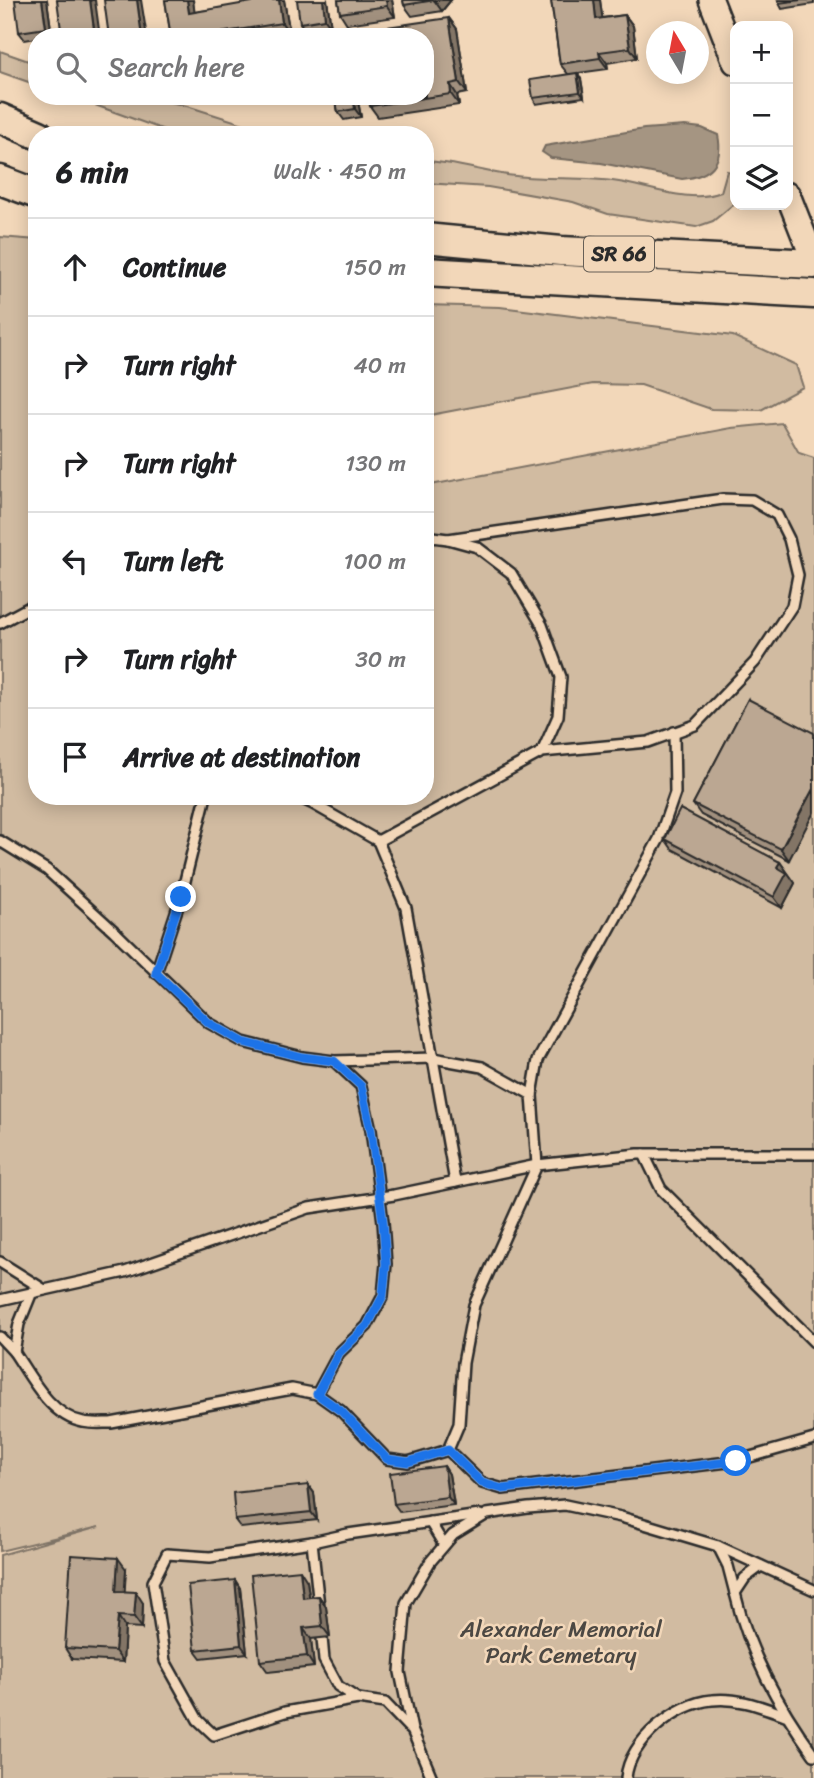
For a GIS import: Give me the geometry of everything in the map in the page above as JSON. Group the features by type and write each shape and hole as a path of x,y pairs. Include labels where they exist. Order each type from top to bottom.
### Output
{"main road":[{"path":"0,118 28,130"},
{"path":"0,180 28,191"},
{"name":"SR 66","path":"434,239 561,251 814,263"},
{"name":"SR 66","path":"434,273 814,294"}],"street":[{"path":"711,0 730,49"},
{"path":"793,208 814,263"}],"lane":[{"path":"378,841 542,752 648,742 695,724 755,662 792,606 799,576 789,540 777,515 752,500 723,499 448,539"},
{"path":"434,537 477,547 511,573 542,625 561,677 558,716 542,752"},
{"path":"0,623 28,608"},
{"path":"448,1450 459,1424 463,1363 474,1306 537,1165 532,1095 538,1060 659,839 676,793 674,732"},
{"path":"156,973 181,897 204,805"},
{"path":"315,805 378,841 406,908 455,1182"},
{"path":"0,841 47,870 209,1023 243,1042 302,1057 334,1061 433,1058 482,1067 532,1095"},
{"path":"317,1394 339,1353 367,1326 383,1296 386,1264 371,1130 361,1086 334,1061"},
{"path":"643,1154 661,1189 814,1342"},
{"path":"0,1300 125,1272 309,1208 537,1165 643,1154 814,1154"},
{"path":"0,1262 43,1289"},
{"path":"14,1352 19,1324 32,1292"},
{"path":"0,1337 58,1410 81,1422 111,1423 292,1390 317,1394 341,1411 387,1459 408,1462 448,1450"},
{"path":"448,1450 482,1483 503,1489 736,1461 814,1439"},
{"path":"412,1730 386,1703 358,1699 285,1712 214,1735 198,1720 166,1661 153,1582 167,1554 210,1558 348,1534 565,1505 621,1517 718,1546 814,1590"},
{"path":"432,1778 412,1730 400,1672 406,1603 430,1562 453,1535 487,1514"},
{"path":"430,1522 444,1545"},
{"path":"312,1542 319,1608"},
{"path":"718,1546 728,1566 743,1627 785,1715 814,1755"},
{"path":"736,1593 745,1578 761,1566"},
{"path":"322,1638 324,1660 338,1686 358,1699"},
{"path":"626,1778 626,1769 645,1737 675,1711 711,1700 746,1701 785,1715"}],"green space":[{"path":"0,51 28,61 28,82 0,72"},
{"path":"95,105 183,105 250,126 153,126"},
{"path":"434,162 516,176 606,180 697,196 721,192 727,171 730,172 730,207 713,221 696,227 608,214 573,202 488,187 434,184"},
{"name":"Alexander Memorial Park Cemetary","path":"0,237 28,239 28,805 434,805 434,484 731,428 782,423 799,453 814,458 814,1778 0,1778 0,1555 99,1527 0,1551"},
{"path":"434,305 500,307 733,336 796,365 803,387 761,410 711,409 641,385 593,384 434,414"}],"shaded area":[{"path":"685,126 702,128 718,135 719,154 713,167 700,175 682,179 601,163 551,158 542,152 545,146 644,129"}],"building":[{"path":"15,0 42,0 46,28 28,28 28,31 19,32"},
{"path":"57,0 90,0 94,28 61,28"},
{"path":"104,0 137,0 141,28 108,28"},
{"path":"165,0 187,0 189,13 263,0 279,0 282,23 251,28 170,28"},
{"path":"297,0 323,0 325,19 300,23"},
{"path":"338,0 386,0 387,6 340,13"},
{"path":"403,0 435,0 404,5"},
{"path":"551,0 594,0 596,19 625,15 630,48 599,52 600,58 560,64"},
{"path":"778,0 801,0 779,3"},
{"path":"449,18 459,82 450,84 451,94 434,97 434,28 380,28"},
{"path":"577,73 580,92 533,98 530,80"},
{"path":"337,105 354,105 355,109 338,112"},
{"path":"748,699 814,733 814,787 781,849 693,804"},
{"path":"680,809 780,862 777,867 787,873 774,897 665,839"},
{"path":"444,1466 448,1497 394,1504 390,1473"},
{"path":"308,1485 311,1512 235,1520 233,1493"},
{"path":"71,1555 118,1558 116,1591 136,1592 134,1617 118,1616 115,1651 65,1648"},
{"path":"300,1570 303,1598 319,1596 322,1626 303,1628 307,1656 260,1661 251,1575"},
{"path":"235,1580 241,1645 195,1650 188,1585"}],"route":[{"path":"181,897 156,973 209,1023 243,1042 302,1057 334,1061 361,1086 371,1130 383,1222 386,1264 383,1296 367,1326 339,1353 317,1394 341,1411 387,1459 408,1462 448,1450 482,1483 503,1489 736,1461"}]}
